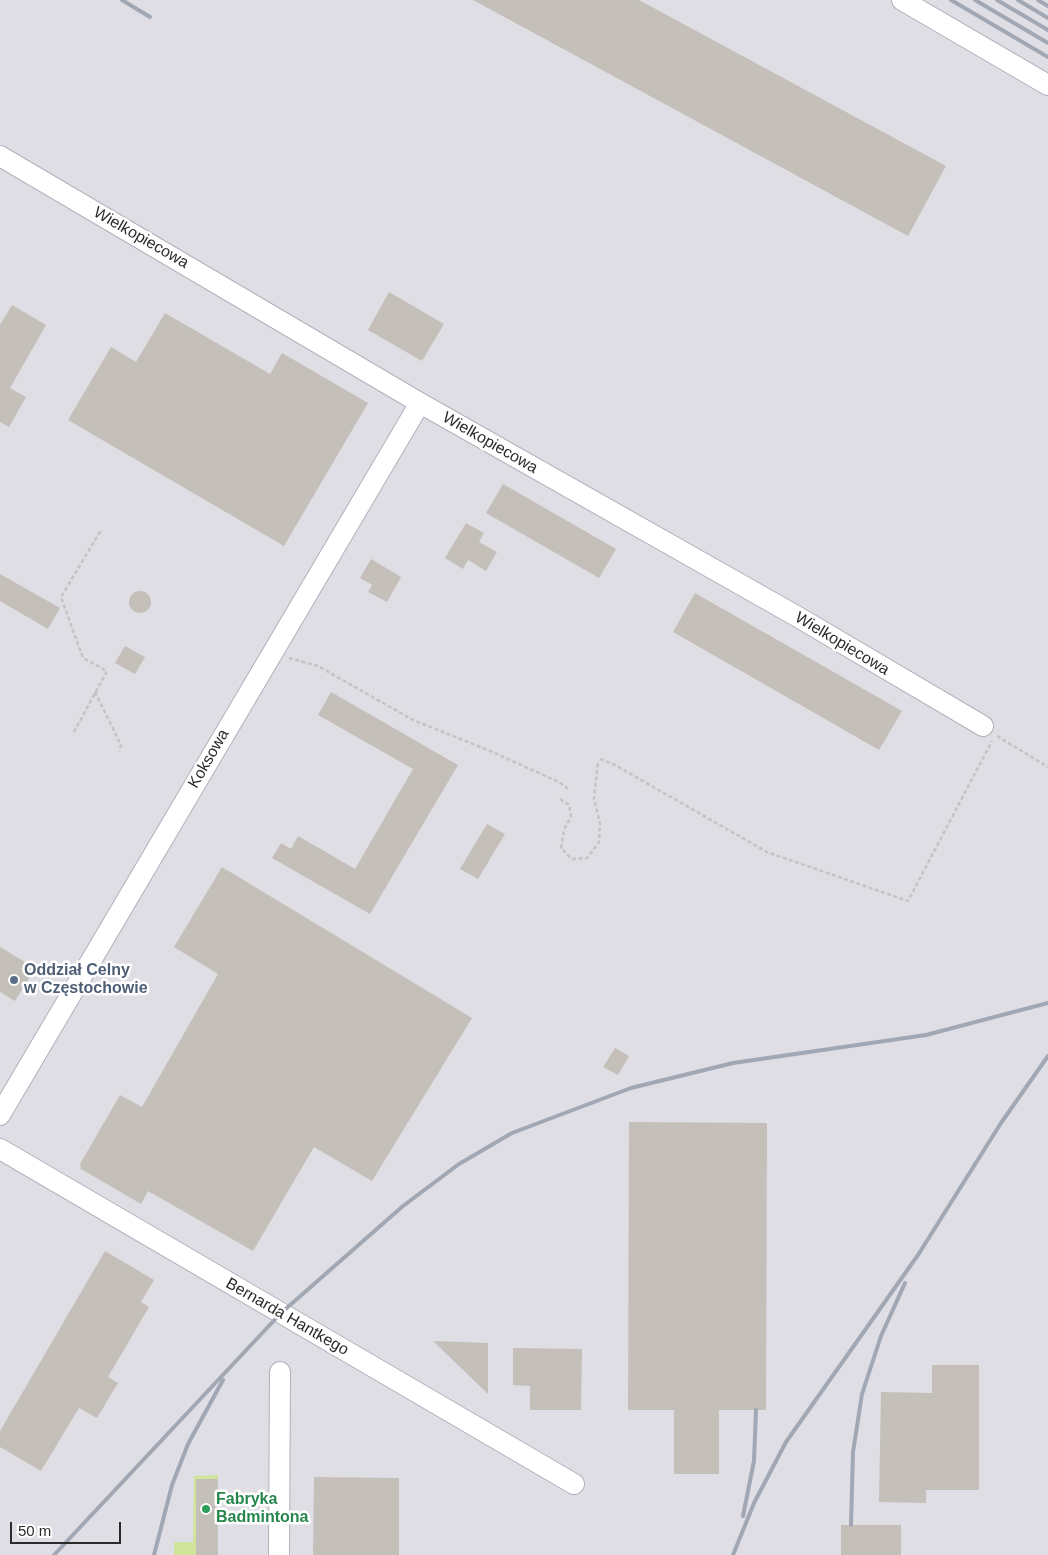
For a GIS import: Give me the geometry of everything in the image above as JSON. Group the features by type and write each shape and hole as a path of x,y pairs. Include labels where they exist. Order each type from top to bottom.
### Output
{"street":[{"path":"902,0 1048,85"},
{"name":"Wielkopiecowa","path":"0,156 420,403 798,617 983,726"},
{"name":"Koksowa","path":"0,1115 420,403"},
{"name":"Bernarda Hantkego","path":"0,1149 574,1484"},
{"path":"279,1555 280,1372"}],"path":[{"path":"74,732 106,671 83,658 61,597 101,530"},
{"path":"271,653 318,666 413,720 488,750 558,782 568,789"},
{"path":"95,692 121,745 118,751"},
{"path":"560,799 569,805 571,816 564,830 561,848 572,859 587,858 599,842 600,823 594,799 599,761 615,765 767,852 908,901 995,735 1048,767"}],"shaded area":[{"path":"0,0 1048,0 1048,1555 0,1555"}],"green space":[{"name":"Fabryka Badmintona","path":"218,1475 218,1555 174,1555 174,1542 193,1542 194,1476"}],"building":[{"path":"473,0 639,0 946,166 908,236"},
{"path":"389,292 444,324 422,361 368,330"},
{"path":"12,305 46,325 10,388 26,397 9,427 0,422 0,325"},
{"path":"165,313 270,374 282,353 368,403 284,546 68,420 111,347 136,362"},
{"path":"503,484 616,549 599,578 486,513"},
{"path":"466,523 484,533 479,542 497,552 486,571 468,560 463,569 445,558"},
{"path":"371,559 401,577 387,602 368,592 372,585 360,578"},
{"path":"0,574 60,608 48,629 0,601"},
{"path":"136,591 144,591 151,598 151,606 144,613 136,613 129,606 129,598"},
{"path":"695,593 902,711 879,750 673,632"},
{"path":"125,646 145,657 135,674 115,663"},
{"path":"331,692 458,765 370,914 272,858 281,843 291,849 298,836 355,869 413,769 318,715"},
{"path":"487,824 505,834 478,879 460,869"},
{"path":"222,867 472,1018 372,1181 314,1147 253,1251 148,1191 141,1204 81,1169 80,1164 120,1095 142,1107 218,974 174,947"},
{"name":"Oddział Celny w Częstochowie","path":"0,947 35,968 15,1001 0,992"},
{"path":"615,1048 629,1056 618,1075 603,1067"},
{"path":"629,1122 767,1123 766,1410 719,1410 719,1474 674,1474 674,1410 628,1410"},
{"path":"105,1251 154,1280 141,1302 149,1307 108,1377 118,1383 97,1418 79,1408 41,1471 0,1447 0,1431"},
{"path":"433,1341 488,1343 488,1394"},
{"path":"513,1348 582,1349 581,1410 530,1410 530,1386 513,1385"},
{"path":"932,1365 979,1365 979,1490 926,1490 926,1503 879,1502 881,1392 932,1393"},
{"path":"314,1477 399,1478 399,1555 313,1555"},
{"name":"Fabryka Badmintona","path":"196,1479 218,1479 218,1555 196,1555"},
{"path":"841,1525 901,1525 901,1555 841,1555"}],"railway":[{"path":"122,0 150,17"},
{"path":"951,0 1048,57"},
{"path":"975,0 1048,43"},
{"path":"997,0 1048,30"},
{"path":"1018,0 1048,18"},
{"path":"1038,0 1048,6"},
{"path":"54,1555 281,1313 403,1206 459,1164 512,1133 631,1088 733,1063 926,1035 1048,1003"},
{"path":"733,1555 754,1503 786,1442 918,1255 1001,1123 1048,1056"},
{"path":"851,1525 853,1452 862,1394 881,1336 905,1283"},
{"path":"154,1555 172,1485 188,1444 223,1380"},
{"path":"743,1516 754,1461 756,1410"}],"place":[{"name":"Oddział Celny w Częstochowie","path":"14,980"},
{"name":"Fabryka Badmintona","path":"206,1509"}]}
